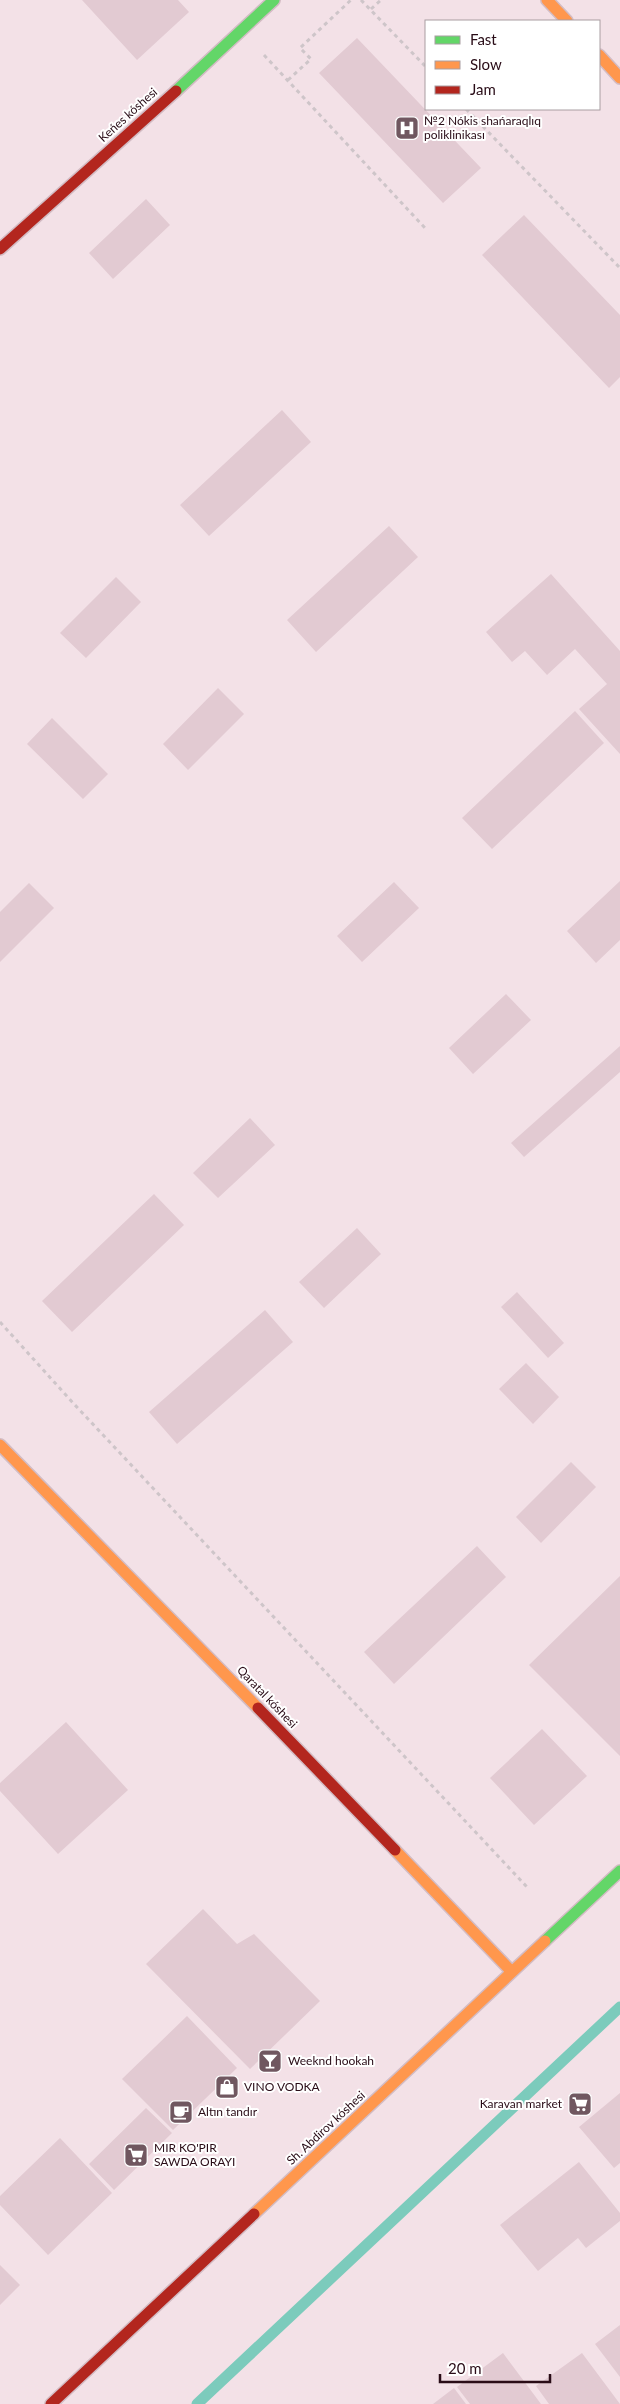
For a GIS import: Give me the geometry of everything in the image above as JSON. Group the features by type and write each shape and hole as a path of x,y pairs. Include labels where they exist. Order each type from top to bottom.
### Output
{"street":[{"name":"Keńes kóshesi","path":"0,249 274,0"},
{"path":"547,0 566,20"},
{"path":"600,56 620,78"},
{"name":"Qaratal kóshesi","path":"0,1445 314,1765 512,1972"},
{"name":"Sh. Abdirov kóshesi","path":"51,2404 620,1871"}],"path":[{"path":"288,80 311,60 300,48 351,0"},
{"path":"362,0 425,66"},
{"path":"371,9 381,0"},
{"path":"241,30 425,228"},
{"path":"467,110 620,268"},
{"path":"0,1322 74,1404 527,1887"}],"building":[{"path":"82,0 178,0 189,12 137,60"},
{"name":"№2 Nókis shańaraqlıq poliklinikası","path":"357,38 481,168 443,203 319,73"},
{"path":"146,199 170,225 113,279 89,253"},
{"path":"524,215 620,315 620,377 609,388 482,255"},
{"path":"282,410 311,442 209,536 180,505"},
{"path":"389,526 418,557 316,652 287,620"},
{"path":"551,574 620,651 620,754 579,709 607,684 575,649 547,675 525,651 512,662 486,632"},
{"path":"116,577 141,602 86,658 60,633"},
{"path":"218,688 244,714 188,770 163,744"},
{"path":"575,711 604,743 492,849 462,818"},
{"path":"52,718 108,774 83,799 27,744"},
{"path":"620,881 620,940 596,963 567,931"},
{"path":"394,882 419,908 362,962 337,936"},
{"path":"29,883 54,908 0,962 0,912"},
{"path":"506,994 531,1020 473,1074 449,1048"},
{"path":"620,1046 620,1072 524,1157 511,1143"},
{"path":"250,1118 275,1145 218,1198 193,1173"},
{"path":"154,1194 184,1225 72,1332 42,1301"},
{"path":"357,1228 381,1254 324,1308 299,1282"},
{"path":"517,1292 564,1343 548,1358 501,1307"},
{"path":"265,1310 293,1342 177,1444 149,1412"},
{"path":"526,1363 559,1397 533,1424 499,1389"},
{"path":"571,1462 596,1487 541,1543 516,1517"},
{"path":"477,1546 506,1577 394,1684 364,1652"},
{"path":"620,1576 620,1756 529,1665"},
{"path":"66,1722 128,1790 58,1854 0,1791 0,1783"},
{"path":"542,1729 587,1776 534,1825 490,1778"},
{"path":"203,1909 237,1944 254,1934 320,2001 250,2069 146,1964"},
{"path":"187,2016 237,2068 173,2130 122,2079"},
{"path":"620,2093 620,2163 614,2168 579,2127"},
{"path":"146,2108 172,2133 114,2190 89,2164"},
{"path":"60,2138 112,2193 48,2255 0,2205 0,2196"},
{"path":"579,2162 620,2213 620,2221 586,2248 578,2238 538,2271 500,2225"},
{"path":"0,2265 20,2285 0,2305"},
{"path":"620,2325 620,2377 595,2344"},
{"path":"503,2353 541,2404 470,2404 457,2387"},
{"path":"582,2353 620,2404 549,2404 536,2386"},
{"path":"454,2388 466,2404 433,2404"}],"waterway":[{"path":"197,2404 620,2007"}],"traffic: fast":[{"path":"176,91 274,0"},
{"path":"545,1941 620,1871"}],"traffic: slow":[{"path":"547,0 566,20"},
{"path":"600,56 620,78"},
{"path":"0,1445 258,1708"},
{"path":"395,1850 512,1972"},
{"path":"254,2214 545,1941"}],"traffic: jam":[{"path":"0,249 176,91"},
{"path":"258,1708 395,1850"},
{"path":"51,2404 254,2214"}],"place":[{"name":"№2 Nókis shańaraqlıq poliklinikası","path":"407,128"},
{"name":"Weeknd hookah","path":"270,2061"},
{"name":"VINO VODKA","path":"227,2087"},
{"name":"Karavan market","path":"580,2104"},
{"name":"Altın tandır","path":"181,2112"},
{"name":"MIR KO'PIR SAWDA ORAYI","path":"136,2155"}]}
